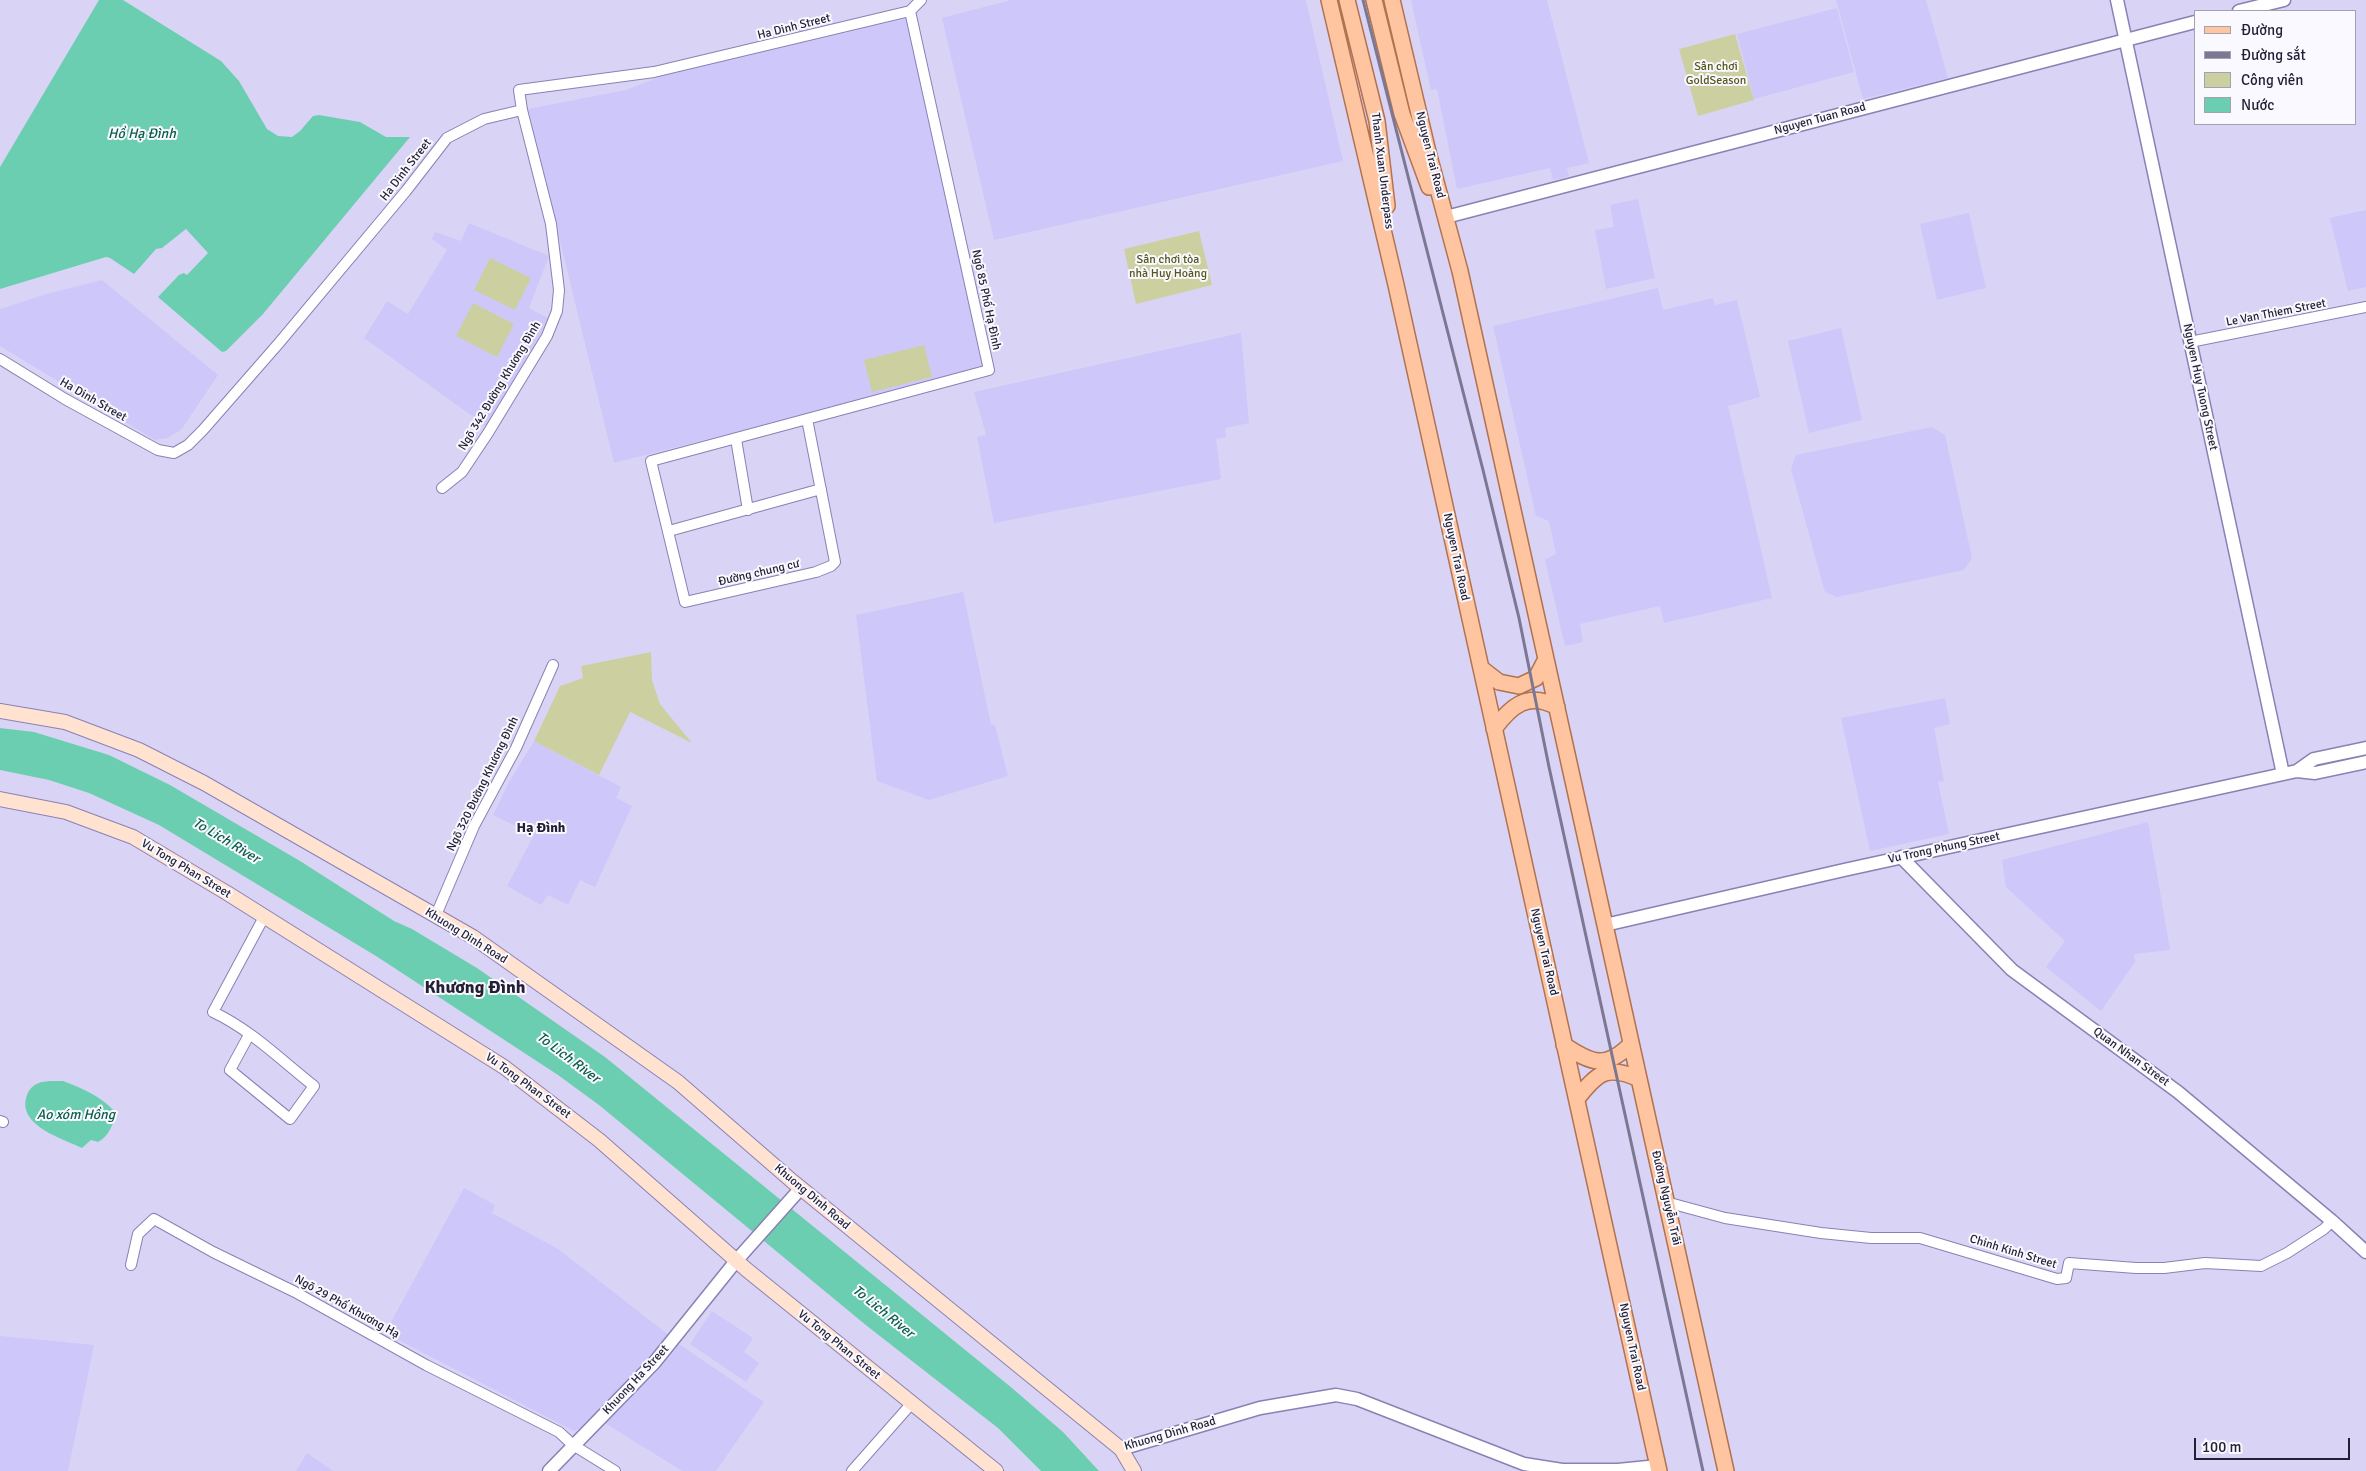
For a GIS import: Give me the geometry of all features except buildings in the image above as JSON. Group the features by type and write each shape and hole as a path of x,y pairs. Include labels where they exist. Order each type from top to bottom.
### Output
{"main road":[{"name":"Nguyen Trai Road","path":"1329,0 1396,285 1659,1469"},
{"name":"Thanh Xuan Underpass","path":"1347,0 1377,121 1396,285"},
{"name":"Thanh Xuan Underpass","path":"1374,0 1402,114 1460,271"},
{"name":"Nguyen Trai Road","path":"1392,0 1460,271 1605,925"},
{"path":"1481,668 1499,682 1519,686 1536,678 1546,659"},
{"path":"1494,729 1508,710 1519,704 1539,700 1557,707"},
{"name":"Khuong Dinh Road","path":"0,712 65,722 139,750 204,783 473,938 678,1082 797,1192 1121,1449"},
{"name":"Vu Tong Phan Street","path":"0,799 66,812 133,837 504,1067 612,1151 736,1261 996,1471"},
{"name":"Đường Nguyễn Trãi","path":"1605,925 1726,1471"},
{"path":"1564,1044 1582,1057 1604,1061 1615,1058 1631,1044"},
{"path":"1577,1099 1597,1076 1617,1071 1639,1080"},
{"path":"1121,1449 1134,1471"}],"street":[{"path":"910,11 921,0"},
{"name":"Nguyen Huy Tuong Street","path":"2117,0 2283,774"},
{"path":"2243,10 2284,0"},
{"name":"Ha Dinh Street","path":"0,359 65,399 158,450 174,453 188,445 203,430 279,343 406,191 447,138 484,119 522,110 519,90 654,72 910,11"},
{"name":"Ngõ 85 Phố Hạ Đình","path":"651,461 989,370 910,11"},
{"name":"Nguyen Tuan Road","path":"1446,217 2194,22"},
{"name":"Ngõ 342 Đường Khương Đình","path":"442,488 462,472 488,433 547,336 556,311 559,290 551,224 522,110"},
{"name":"Le Van Thiem Street","path":"2190,342 2366,308"},
{"name":"Đường chung cư","path":"651,461 685,602 816,572 831,566 835,562 807,419"},
{"path":"736,439 748,510"},
{"path":"668,531 821,489"},
{"name":"Ngõ 320 Đường Khương Đình","path":"436,915 474,826 516,748 553,665"},
{"path":"2297,771 2314,759 2366,748"},
{"path":"2297,771 2315,773 2366,762"},
{"name":"Vu Trong Phung Street","path":"1605,925 1901,857 2297,771"},
{"name":"Quan Nhan Street","path":"1901,857 2012,970 2178,1092 2332,1221 2366,1252"},
{"path":"249,1035 230,1070 290,1119 314,1086 249,1035 228,1019 213,1012 264,917"},
{"name":"Khuong Ha Street","path":"549,1471 654,1363 736,1261 797,1192"},
{"name":"Chinh Kinh Street","path":"1666,1202 1725,1218 1821,1233 1871,1238 1920,1238 2057,1279 2066,1278 2069,1263 2136,1268 2164,1268 2205,1264 2261,1266 2287,1253 2324,1229 2332,1221"},
{"name":"Ngõ 29 Phố Khương Hạ","path":"131,1265 138,1234 154,1218 213,1252 295,1292 426,1365 559,1432 573,1445"},
{"name":"Khuong Dinh Road","path":"1121,1449 1260,1408 1336,1395 1357,1399 1524,1464 1562,1470 1659,1469"},
{"path":"852,1471 912,1403"},
{"path":"573,1445 614,1471"}],"shaded area":[{"path":"1011,0 1306,0 1343,161 994,240 942,18"},
{"path":"1411,0 1547,0 1589,163 1567,168 1569,176 1559,179 1553,180 1550,168 1457,189 1437,89 1431,90"},
{"path":"1836,0 1926,0 1948,78 1863,99"},
{"path":"1837,8 1854,72 1754,99 1737,34"},
{"path":"908,18 986,368 614,463 528,109 626,90 662,76"},
{"path":"1638,199 1655,278 1606,289 1595,230 1614,227 1610,205"},
{"path":"2366,210 2366,287 2348,291 2330,218"},
{"path":"1969,213 1986,288 1937,300 1920,224"},
{"path":"469,223 549,256 529,308 550,319 486,426 364,338 387,301 408,314 447,250 432,239 435,232 461,241"},
{"path":"102,280 218,375 181,430 167,438 155,440 0,346 0,309 50,293"},
{"path":"1658,288 1663,310 1713,298 1715,305 1737,300 1760,397 1728,406 1772,598 1664,623 1660,606 1580,624 1583,642 1565,646 1545,560 1556,554 1549,521 1536,516 1493,326"},
{"path":"1841,328 1862,420 1809,433 1788,341"},
{"path":"1241,333 1249,423 1225,428 1226,437 1216,439 1221,479 994,523 977,437 986,435 974,392"},
{"path":"1932,427 1945,435 1972,558 1964,570 1837,597 1825,592 1791,469 1796,455"},
{"path":"963,592 991,725 995,725 1008,776 929,800 877,781 856,615"},
{"path":"1945,698 1950,724 1934,728 1944,781 1938,782 1949,834 1870,851 1841,718"},
{"path":"534,741 621,787 616,798 632,806 595,887 580,880 568,905 548,895 541,905 507,886 534,835 493,815 509,782"},
{"path":"2148,822 2170,950 2134,954 2135,962 2101,1011 2046,967 2065,941 2006,887 2002,860"},
{"path":"464,1188 495,1205 492,1213 558,1249 670,1336 650,1360 583,1427 574,1431 385,1333"},
{"path":"712,1311 753,1338 744,1352 759,1363 746,1382 690,1344"},
{"path":"0,1336 94,1345 68,1471 0,1471"},
{"path":"679,1344 764,1402 716,1471 682,1471 605,1423 658,1371"},
{"path":"307,1453 333,1471 296,1471"}],"green space":[{"name":"Sân chơi GoldSeason","path":"1735,34 1754,100 1698,116 1679,49"},
{"name":"Sân chơi tòa nhà Huy Hoàng","path":"1199,231 1212,285 1136,304 1124,249"},
{"path":"490,258 531,278 515,310 474,290"},
{"path":"473,303 514,324 497,357 456,336"},
{"path":"924,345 932,377 872,392 864,360"},
{"path":"651,652 652,680 660,704 692,743 630,712 599,775 534,741 560,686 583,678 581,666"}],"water":[{"name":"Hồ Hạ Đình","path":"99,0 123,0 221,61 239,81 267,129 278,136 292,137 313,116 319,115 360,122 386,137 410,137 263,314 226,351 222,352 158,297 179,275 184,273 187,275 208,253 186,229 162,248 156,249 134,274 106,257 0,289 0,167"},
{"name":"To Lich River","path":"0,728 34,732 109,755 170,785 300,861 394,921 412,929 477,968 605,1057 1012,1388 1063,1432 1099,1471 1041,1471 998,1428 867,1326 599,1105 558,1075 376,956 159,825 89,793 49,780 0,770"},
{"name":"Ao xóm Hồng","path":"63,1081 92,1094 116,1113 110,1130 98,1142 91,1140 82,1148 42,1129 28,1115 25,1105 27,1095 33,1086 42,1082"}],"railway":[{"path":"1363,0 1519,618 1549,767 1703,1471"}],"district":[{"name":"Hạ Đình","path":"541,828"},
{"name":"Khương Đình","path":"475,988"}]}
